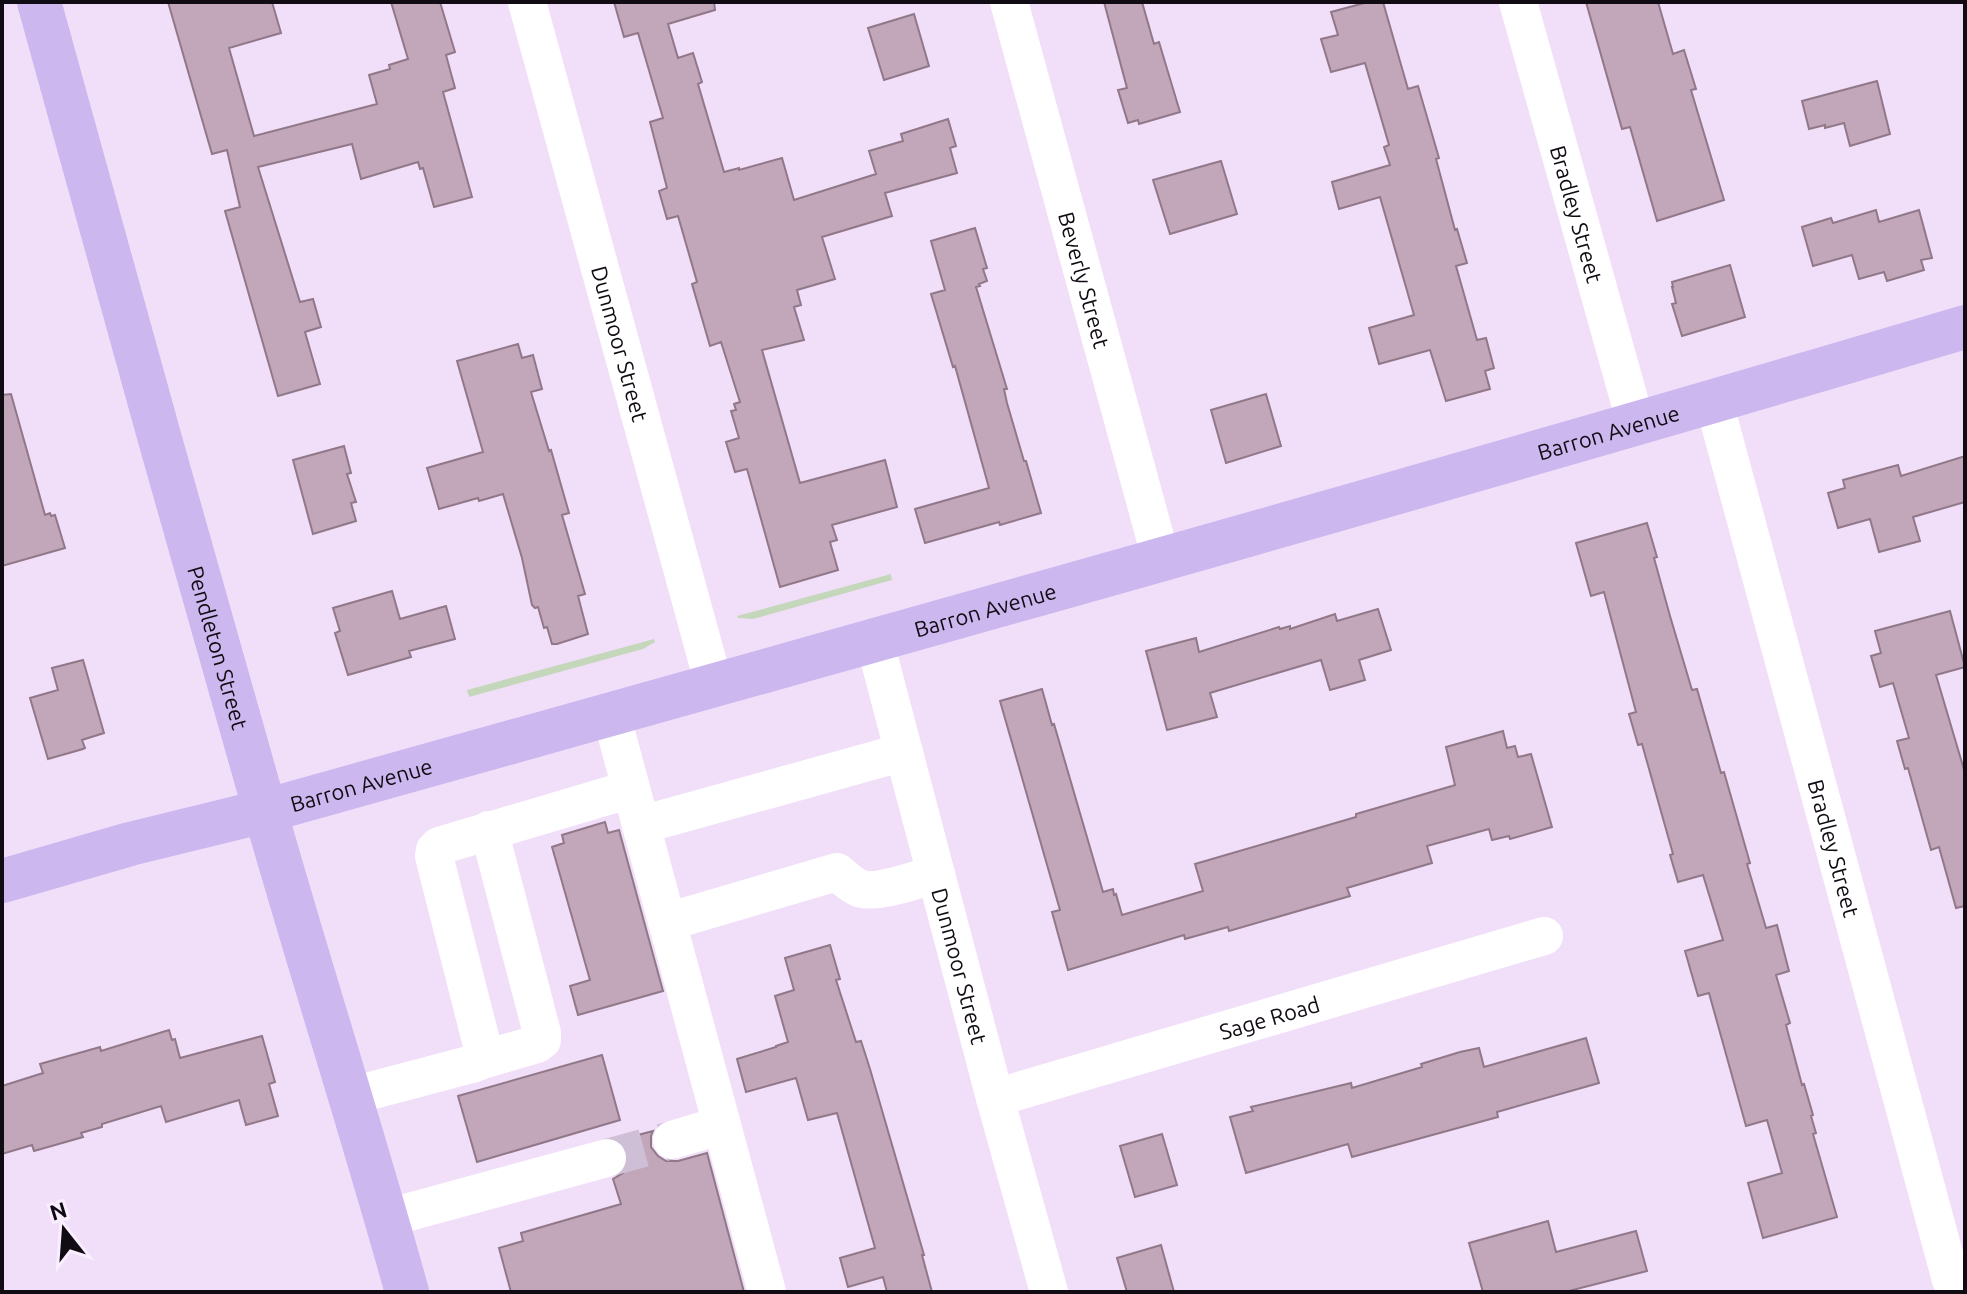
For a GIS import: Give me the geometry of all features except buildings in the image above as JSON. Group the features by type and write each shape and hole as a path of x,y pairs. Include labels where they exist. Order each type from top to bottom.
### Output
{"main road":[{"name":"Pendleton Street","path":"39,2 265,811 407,1292"},
{"name":"Barron Avenue","path":"2,881 130,844 265,811 1161,559 1714,402 1965,327"}],"street":[{"name":"Dunmoor Street","path":"527,2 714,685"},
{"name":"Beverly Street","path":"1009,2 1161,559"},
{"name":"Bradley Street","path":"1518,2 1636,424"},
{"name":"Bradley Street","path":"1714,402 1951,1280 1965,1276"},
{"name":"Dunmoor Street","path":"874,639 1049,1292"},
{"path":"611,714 767,1292"},
{"path":"482,1060 483,1049 434,856 439,846 489,830 636,807 904,752"},
{"path":"351,1096 472,1064 542,1040 489,830"},
{"path":"667,922 837,872 859,888 869,890 892,887 936,874"},
{"name":"Sage Road","path":"995,1098 1544,936"},
{"path":"672,1140 722,1125"},
{"path":"387,1218 607,1158"}],"green space":[{"path":"891,574 892,580 753,619 737,616"},
{"path":"654,639 655,642 643,649 469,697 467,690"}],"tunnel":[{"path":"607,1158 672,1140"}]}
